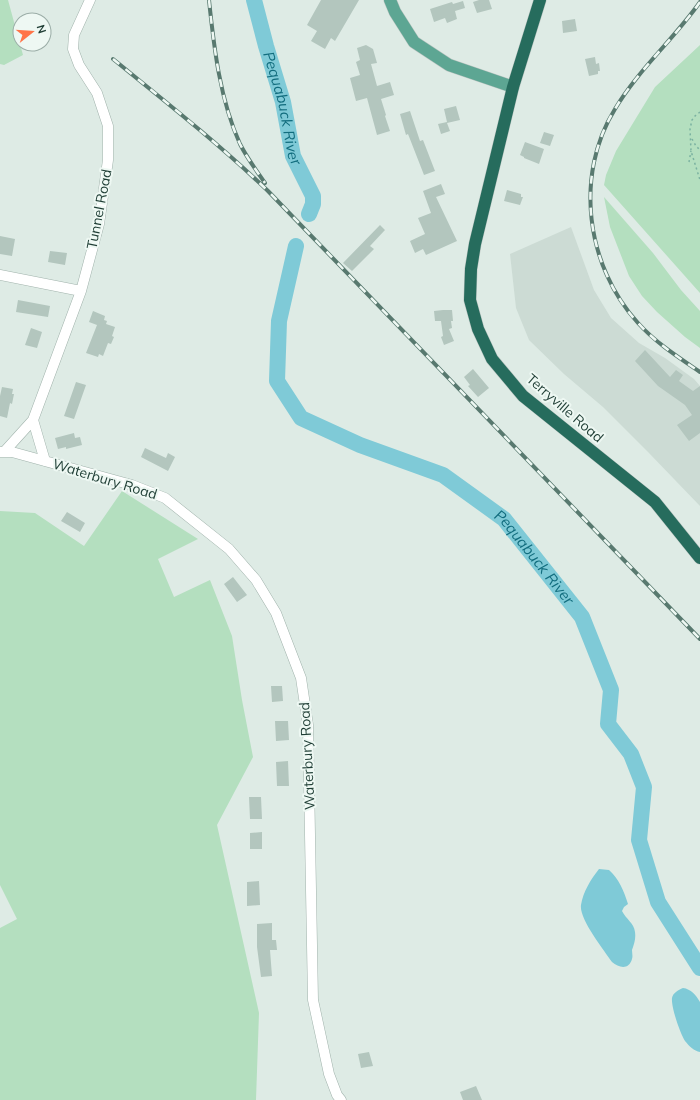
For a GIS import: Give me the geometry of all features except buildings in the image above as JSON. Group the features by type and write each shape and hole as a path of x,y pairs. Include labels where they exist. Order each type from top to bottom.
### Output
{"highway":[{"name":"Terryville Road","path":"540,0 513,87 475,244 472,263 470,300 478,329 492,359 523,396 654,502 700,558"}],"main road":[{"path":"390,0 395,12 414,42 449,64 513,87"}],"street":[{"name":"Tunnel Road","path":"5,452 33,420 81,290 99,224 108,160 108,126 97,92 79,65 74,49 74,35 90,0"},
{"path":"0,275 81,290"},
{"path":"33,420 45,461"},
{"name":"Waterbury Road","path":"5,452 45,461 132,485 165,498 229,549 256,580 276,613 302,678 308,725 313,1000 328,1074 337,1095 341,1100"}],"path":[{"path":"700,112 692,120 690,129 693,160 700,180"},
{"path":"691,137 700,150"},
{"path":"688,162 691,149"}],"shaded area":[{"path":"571,227 594,290 611,318 639,343 665,358 694,379 700,386 700,506 603,407 564,374 529,340 516,308 510,254"}],"green space":[{"path":"0,0 8,0 12,15 12,52 22,52 23,55 4,65 0,64"},
{"path":"700,45 700,293 604,185 606,175 616,151 655,87"},
{"path":"604,197 653,253 681,290 700,311 700,348 657,312 642,296 629,276 610,227"},
{"path":"122,491 198,539 158,559 174,597 210,580 232,636 253,757 217,825 259,1013 256,1100 0,1100 0,928 17,919 0,885 0,511 35,513 84,546"}],"water":[{"path":"599,869 609,870 616,877 625,894 628,904 622,911 633,926 635,941 632,950 631,963 624,967 618,966 612,962 588,926 581,911 585,891"},
{"path":"683,988 693,993 700,1002 700,1052 696,1051 685,1041 674,1013 672,1002 673,995"}],"waterway":[{"name":"Pequabuck River","path":"254,0 283,102 293,156 313,196 313,204 309,214"},
{"name":"Pequabuck River","path":"296,246 279,321 277,381 301,418 360,445 443,475 504,519 582,617 611,690 608,724 631,754 644,787 639,840 658,902 700,968"}],"railway":[{"path":"209,0 219,74 227,110 240,144 265,183"},
{"path":"700,2 690,16 634,81 615,109 602,135 594,162 591,191 592,219 597,248 607,275 620,300 638,323 652,337 700,372"},
{"path":"113,59 211,140 268,191 700,639"}]}
